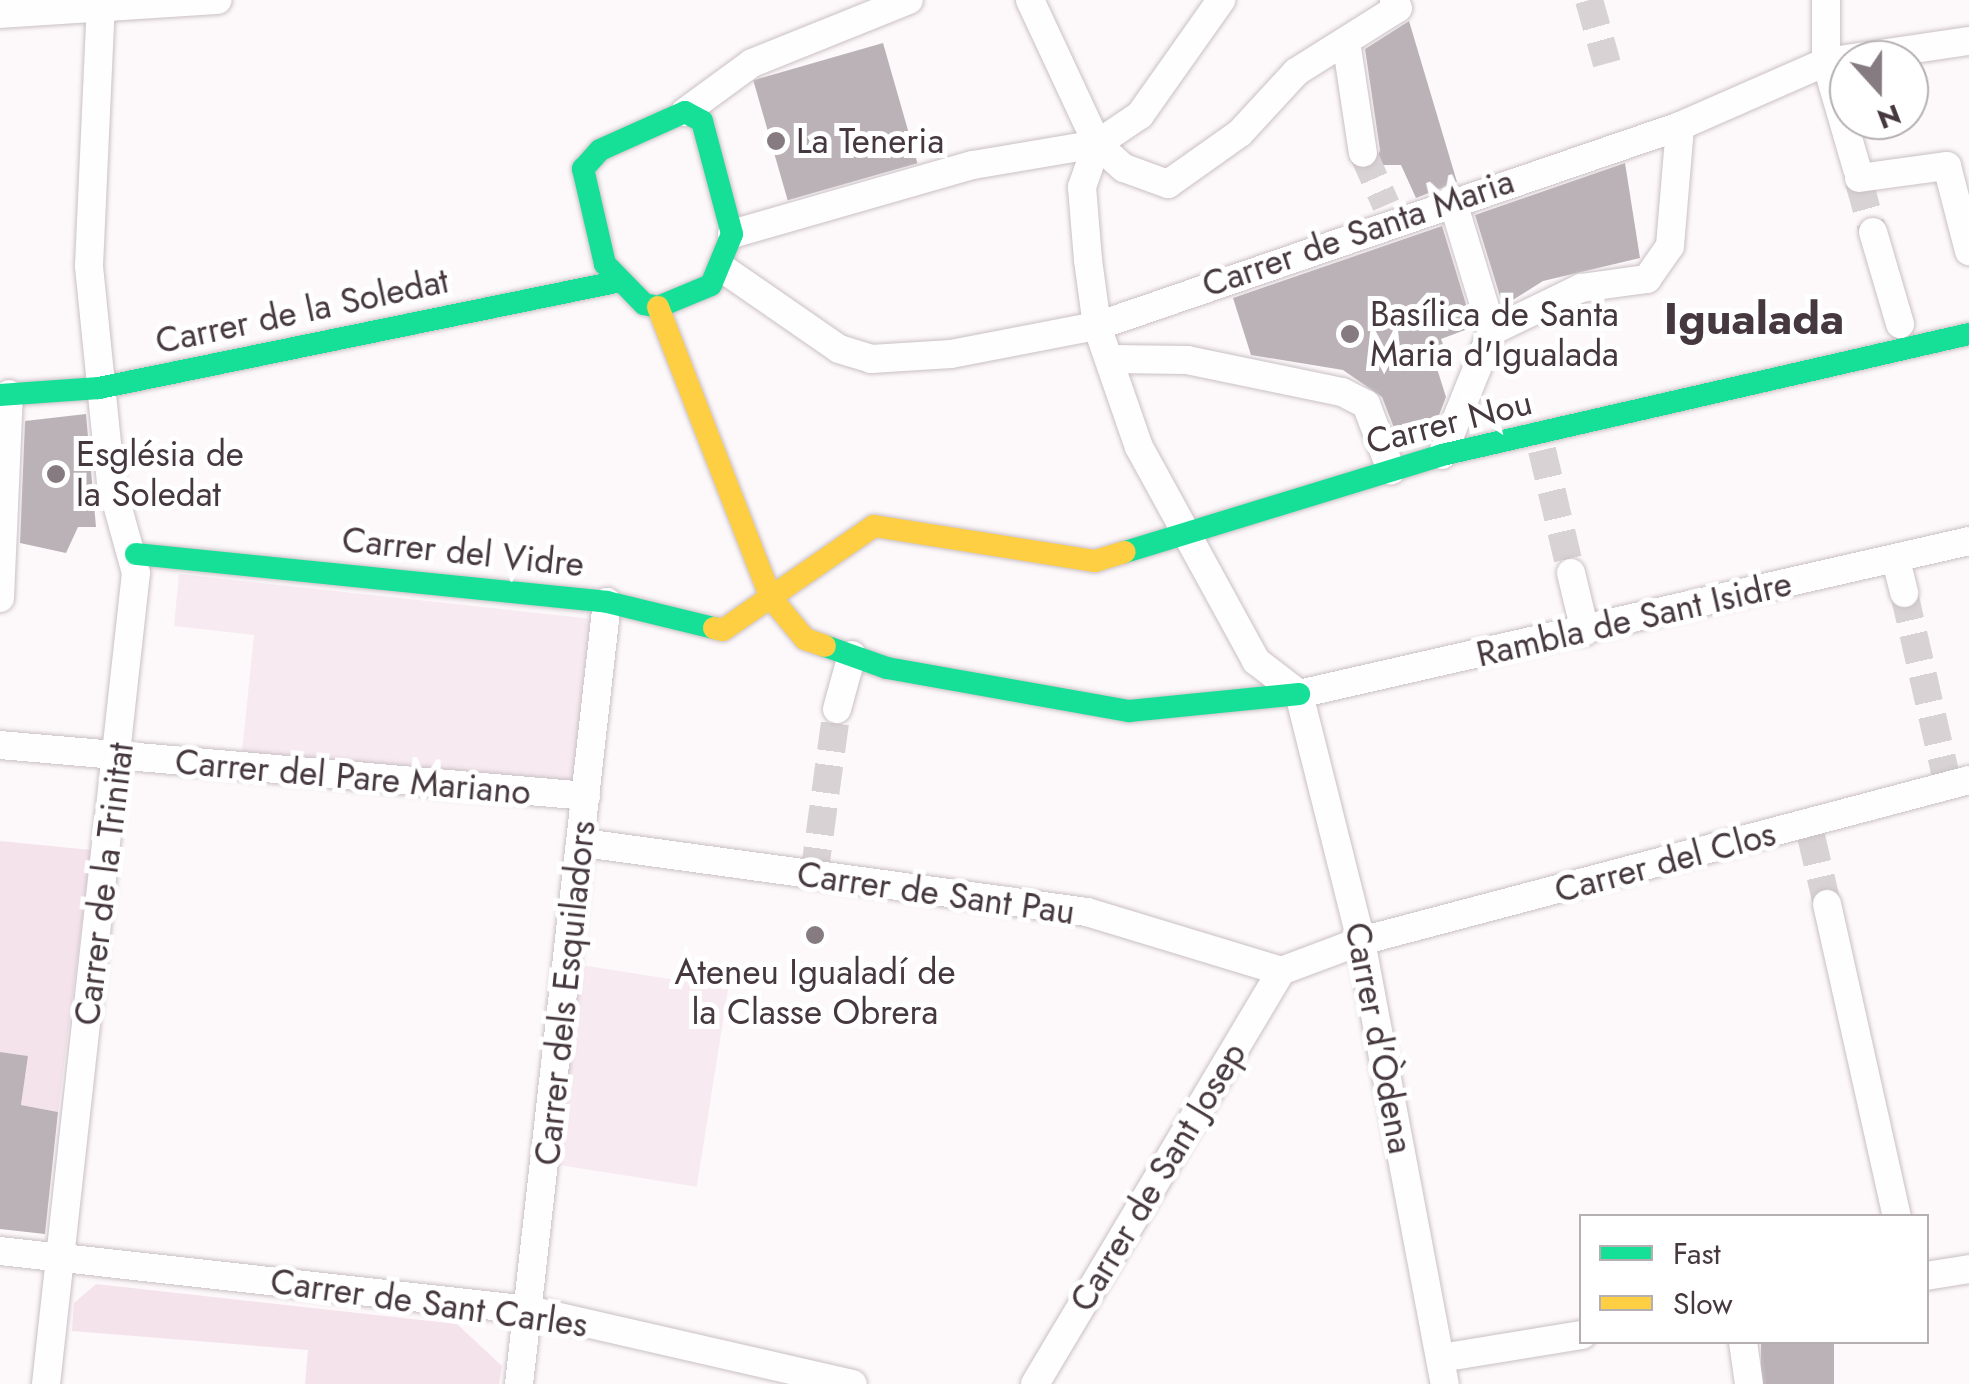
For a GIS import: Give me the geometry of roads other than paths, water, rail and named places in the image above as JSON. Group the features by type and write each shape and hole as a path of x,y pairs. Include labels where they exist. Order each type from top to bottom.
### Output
{"street":[{"path":"0,14 101,4 218,0"},
{"path":"685,112 702,121 732,234 722,268 712,285 658,307 630,298 616,282 597,241 583,170 600,150 685,112 752,63 909,0"},
{"path":"1030,0 1097,144 1124,168 1168,184 1240,134 1296,72 1386,9"},
{"path":"732,234 799,220 973,165 1097,144 1140,115 1221,0"},
{"path":"1826,0 1826,62 1858,176 1947,166 1969,251"},
{"name":"Carrer de la Trinitat","path":"46,1384 120,757 136,554 118,527 99,388 90,266 101,4"},
{"path":"1346,40 1363,153"},
{"name":"Carrer de Santa Maria","path":"722,268 839,350 871,360 951,354 1097,326 1389,212 1452,199 1680,126 1826,62 1969,41"},
{"path":"1492,330 1581,288 1647,279 1670,246 1680,126"},
{"path":"1097,144 1082,187 1097,326 1112,359 1139,446 1183,536 1216,580 1256,661 1299,694"},
{"path":"1442,456 1492,330 1452,199"},
{"path":"1874,232 1904,337"},
{"name":"Carrer de la Soledat","path":"4,394 99,388 616,282"},
{"path":"658,307 771,598 804,639 852,656 982,688 1129,711 1299,694"},
{"name":"Carrer Nou","path":"771,598 874,526 1095,561 1442,456 1541,443 1904,337 1969,334"},
{"path":"1112,359 1188,360 1342,392 1366,404 1390,470"},
{"path":"0,595 4,394"},
{"name":"Rambla de Sant Isidre","path":"1299,694 1969,541"},
{"name":"Carrer del Vidre","path":"136,554 607,602 723,630 771,598"},
{"path":"1896,560 1904,592"},
{"path":"1571,573 1585,630"},
{"name":"Carrer dels Esquiladors","path":"520,1384 584,844 607,602"},
{"path":"837,709 852,656"},
{"name":"Carrer d'Òdena","path":"1299,694 1361,942 1443,1371"},
{"name":"Carrer del Pare Mariano","path":"0,745 586,796"},
{"name":"Carrer del Clos","path":"1281,971 1361,942 1810,830 1955,779"},
{"name":"Carrer de Sant Pau","path":"584,844 1086,912 1241,952 1281,971"},
{"path":"1827,904 1897,1214"},
{"name":"Carrer de Sant Josep","path":"1035,1384 1281,971"},
{"name":"Carrer de Sant Carles","path":"0,1251 529,1310 853,1384"},
{"path":"1929,1276 1969,1269"},
{"path":"1443,1371 1579,1337"},
{"path":"1743,1344 1749,1384"}],"tunnel":[{"path":"1589,0 1607,64"},
{"path":"1363,153 1386,205"},
{"path":"1859,182 1873,232"},
{"path":"1542,450 1571,573"},
{"path":"1904,593 1945,772"},
{"path":"814,876 837,709"},
{"path":"1811,836 1827,904"}],"place":[{"name":"La Teneria","path":"776,141"},
{"name":"Basílica de Santa Maria d'Igualada","path":"1350,334"},
{"name":"Església de la Soledat","path":"56,474"},
{"name":"Ateneu Igualadí de la Classe Obrera","path":"815,935"}],"district":[{"name":"Igualada","path":"1754,319"}]}
